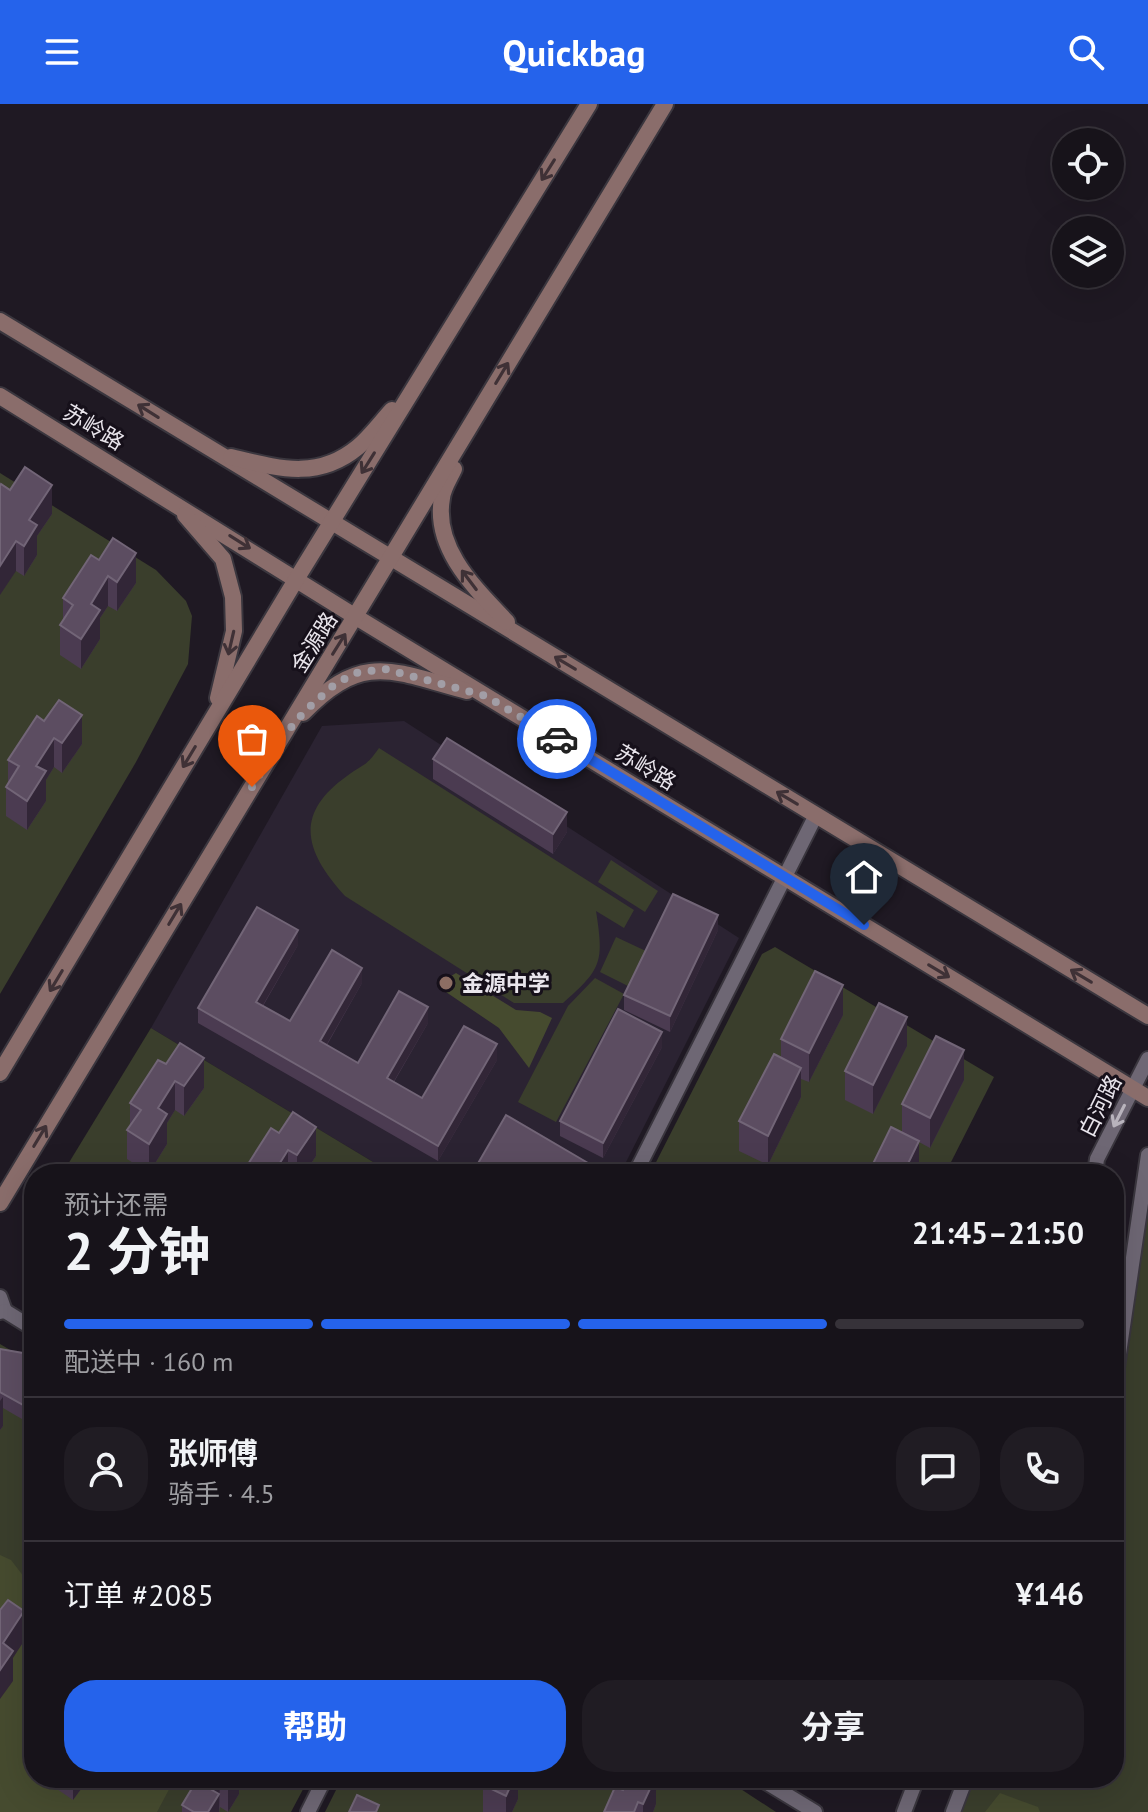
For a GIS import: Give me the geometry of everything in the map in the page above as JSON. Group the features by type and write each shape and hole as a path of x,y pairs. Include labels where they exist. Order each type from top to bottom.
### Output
{"main road":[{"path":"0,1073 297,578 589,104"},
{"name":"金源路","path":"0,1203 665,104"},
{"name":"苏岭路","path":"0,321 1148,1016"},
{"path":"214,453 285,470 323,467 358,447 420,379"},
{"name":"苏岭路","path":"0,396 356,617 1148,1098"},
{"path":"478,413 442,497 442,523 452,556 473,586 522,637"},
{"path":"173,501 223,559 233,597 234,631 214,716"},
{"path":"281,739 305,711 334,685 355,673 385,669 486,696"}],"street":[{"path":"640,1164 816,815"},
{"name":"白河路","path":"1096,1164 1148,1059"},
{"path":"1124,1319 1148,1155"},
{"path":"2,1307 24,1322"},
{"path":"308,1812 320,1788"},
{"path":"775,1788 815,1812"},
{"path":"904,1812 913,1788"},
{"path":"953,1812 962,1788"}],"shaded area":[{"name":"金源中学","path":"404,721 739,938 625,1164 376,1164 151,1028 322,726"}],"green space":[{"path":"0,473 156,570 186,601 192,616 188,664 136,762 0,994"},
{"path":"379,748 634,910 624,928 596,911 600,942 597,963 586,981 563,1003 514,1003 345,896 321,865 311,834 318,805"},
{"path":"611,860 658,891 645,912 598,882"},
{"path":"616,937 648,952 630,987 600,972"},
{"path":"775,947 994,1077 950,1164 655,1164 762,954"},
{"path":"456,973 516,1010 540,1012 552,1018 529,1068 499,1028 443,990 446,979"},
{"path":"595,978 624,994 556,1122 518,1102 568,1006"},
{"path":"151,1028 376,1164 68,1164"},
{"path":"1148,1155 1148,1812 953,1812 962,1788 1124,1788 1124,1319"},
{"path":"0,1344 24,1358 24,1788 304,1788 291,1812 0,1812"},
{"path":"0,1555 11,1560 24,1577 24,1788 170,1788 157,1812 0,1812"},
{"path":"337,1788 739,1788 776,1812 325,1812"},
{"path":"1000,1793 1038,1807 1040,1812 985,1812"}],"building":[{"path":"25,467 52,485 29,520 37,525 24,546 16,541 0,566 0,486 10,490"},
{"path":"113,538 136,553 117,582 108,576 91,604 100,610 81,639 60,625 73,605 63,598 91,555 99,560"},
{"path":"59,700 82,715 62,743 54,738 36,766 46,771 27,801 6,787 19,766 8,760 37,716 44,721"},
{"path":"447,738 567,812 553,834 433,759"},
{"path":"673,894 718,915 670,1016 624,995"},
{"path":"257,907 298,930 256,1002 290,1021 332,950 362,968 320,1041 358,1063 399,991 428,1007 387,1078 422,1098 464,1026 497,1044 438,1146 198,1008"},
{"path":"815,971 843,985 809,1053 781,1039"},
{"path":"879,1003 907,1017 873,1085 845,1071"},
{"path":"618,1009 662,1032 603,1143 560,1121"},
{"path":"936,1036 964,1050 930,1118 902,1104"},
{"path":"180,1043 204,1058 184,1086 175,1081 158,1108 167,1114 149,1144 127,1130 141,1110 130,1103 158,1060 166,1064"},
{"path":"774,1054 801,1068 768,1136 739,1121"},
{"path":"293,1112 316,1127 297,1155 288,1150 279,1164 248,1164 271,1128 279,1133"},
{"path":"506,1115 588,1163 587,1164 478,1164"},
{"path":"891,1127 919,1141 908,1164 873,1164"},
{"path":"0,1349 23,1353 24,1405 0,1392"},
{"path":"8,1600 24,1611 3,1643 13,1651 0,1670 0,1610"},
{"path":"192,1788 213,1788 219,1794 208,1812 194,1812 182,1805"},
{"path":"489,1788 510,1788 506,1796"},
{"path":"615,1788 650,1788 643,1804 638,1802 634,1812 604,1812"},
{"path":"357,1795 379,1805 376,1812 349,1812"}],"way so far":[{"path":"252,787 281,739 305,711 334,685 355,673 385,669 486,696 557,739"}],"place":[{"name":"金源中学","path":"446,983"}],"route":[{"path":"557,739 864,925"}]}
